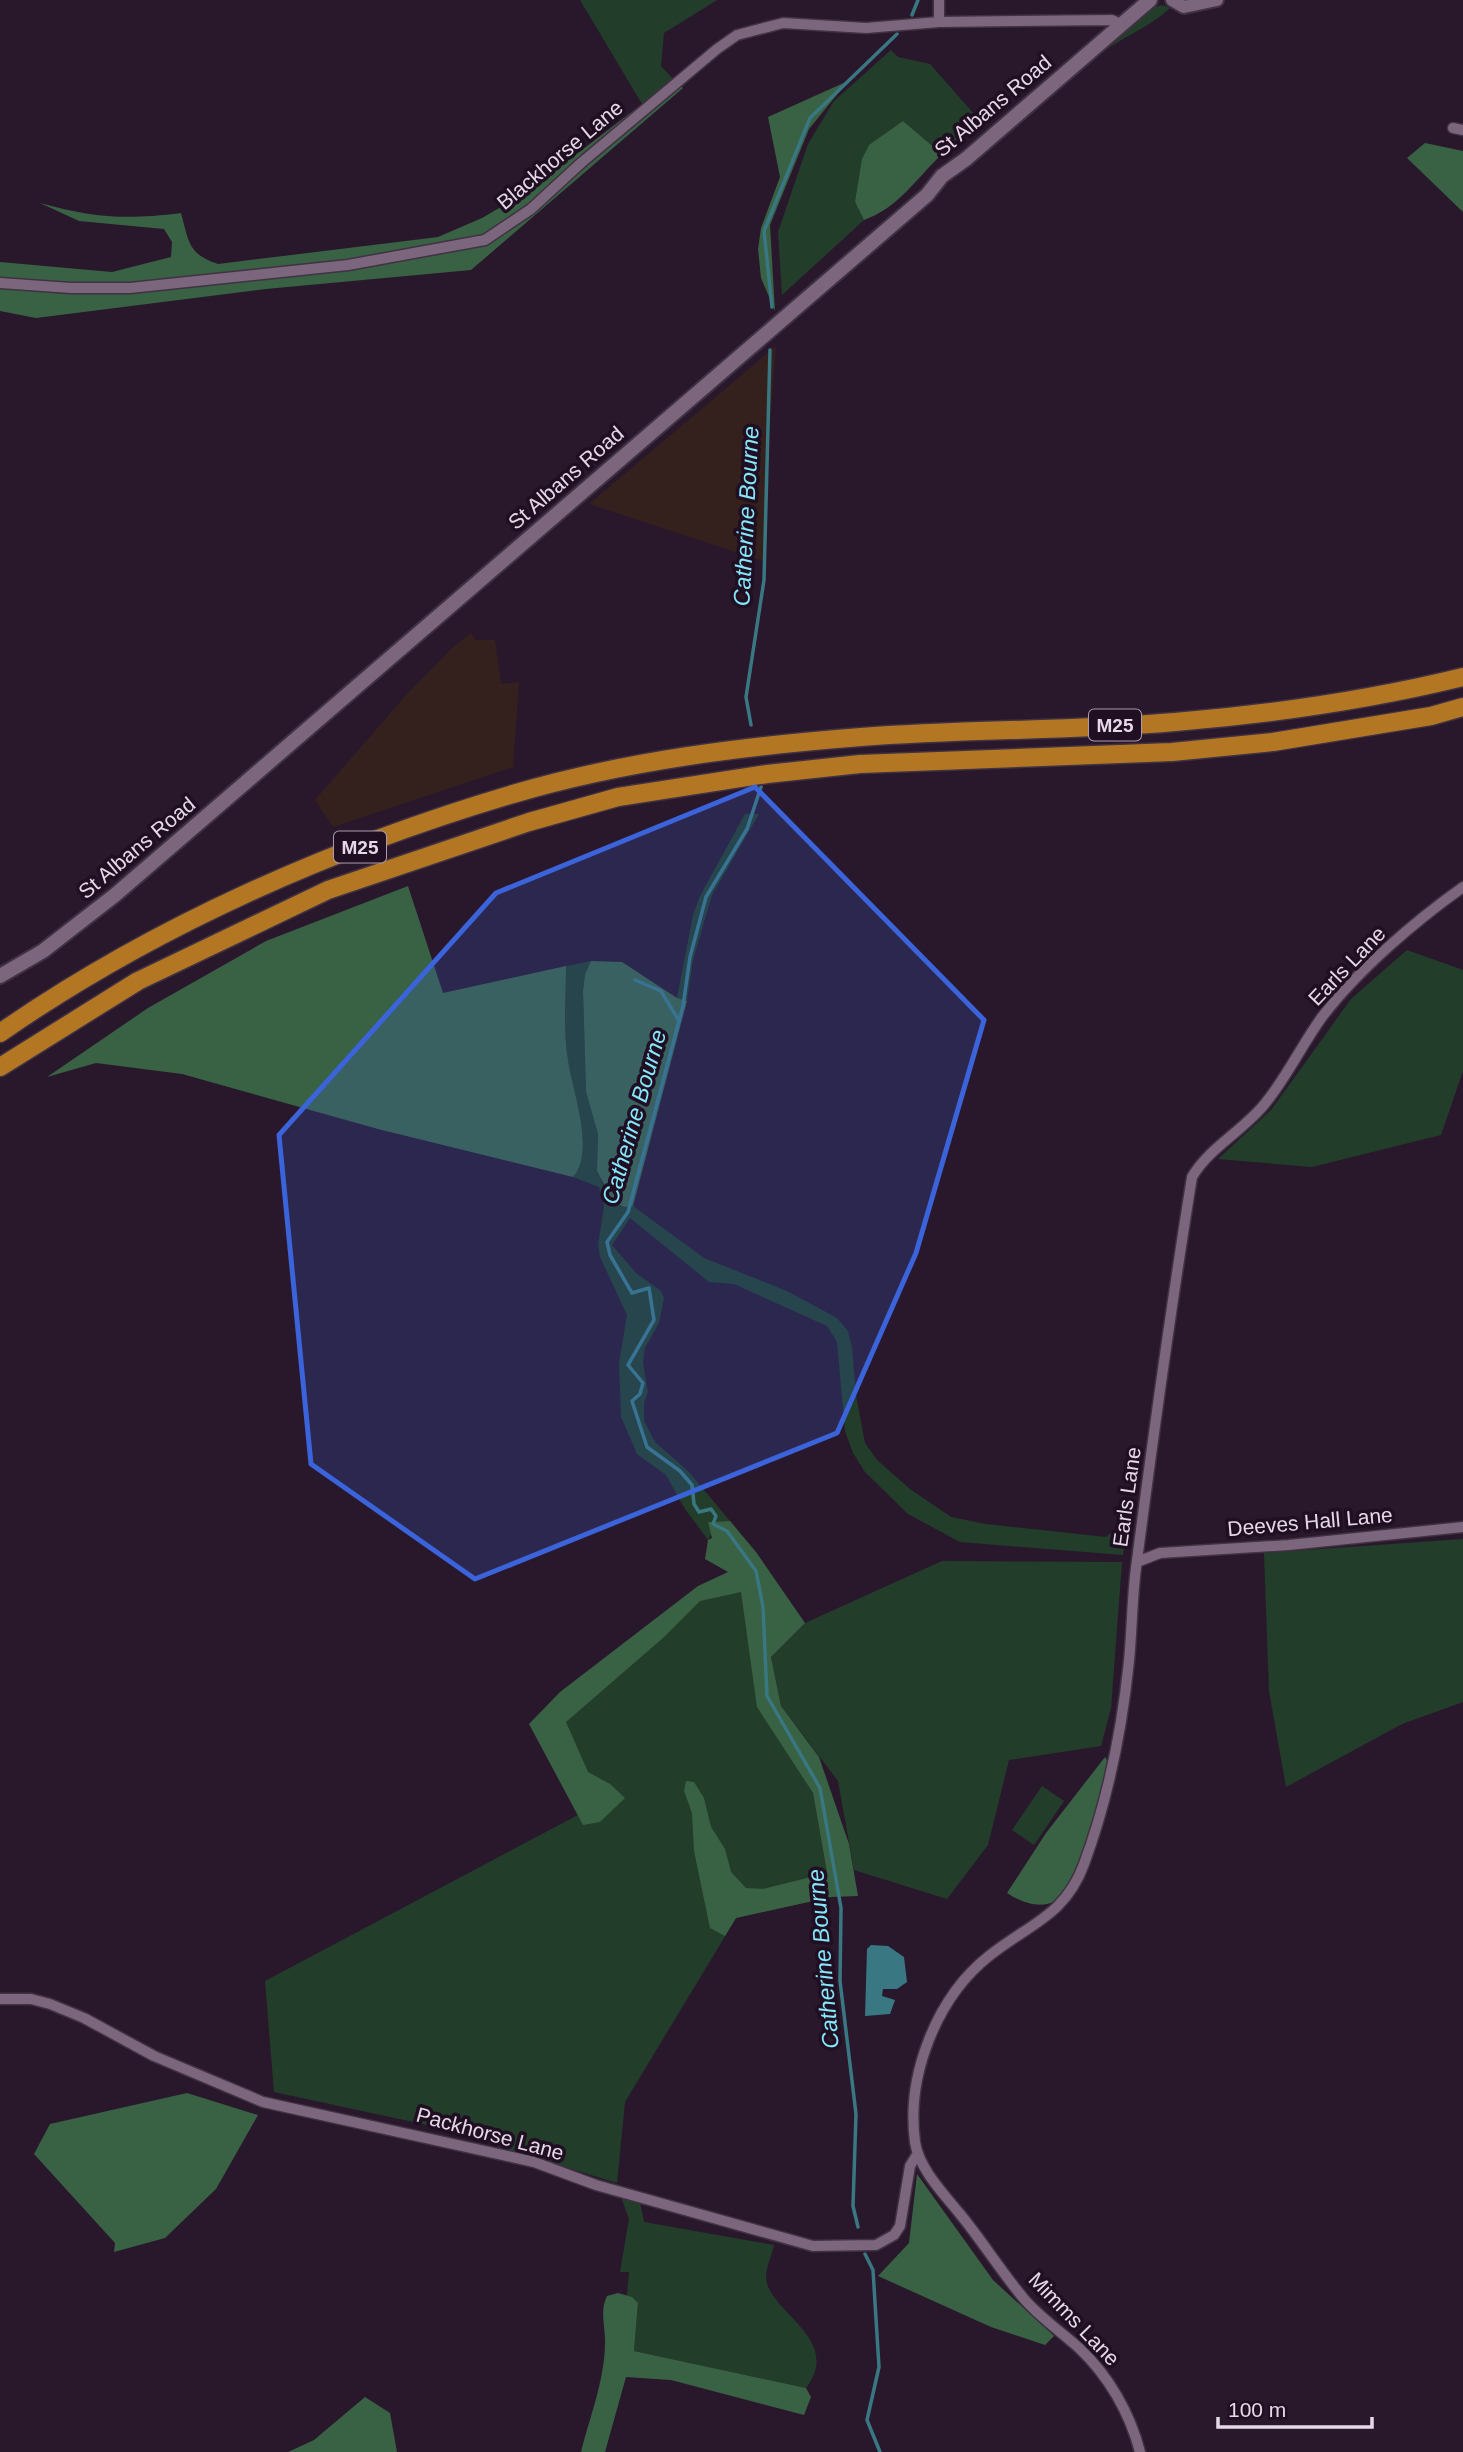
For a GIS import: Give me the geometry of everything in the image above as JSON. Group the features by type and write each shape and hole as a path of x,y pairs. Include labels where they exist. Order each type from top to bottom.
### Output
{"highway":[{"name":"M25","path":"0,1033 116,960 220,907 360,847 515,793 640,766 755,748 933,732 1185,722 1265,713 1420,687 1463,677"},
{"name":"M25","path":"0,1068 138,981 328,890 529,822 618,797 747,776 860,764 1172,752 1273,742 1430,716 1463,707"}],"main road":[{"name":"St Albans Road","path":"0,976 66,934 115,895 927,195 942,176 966,159 1150,0"}],"street":[{"path":"939,0 939,22"},
{"path":"1172,0 1184,7 1217,0"},
{"name":"Blackhorse Lane","path":"0,283 71,288 130,288 348,265 485,240 531,209 671,85 737,35 783,23 866,28 939,22 1090,19 1112,20 1122,25"},
{"name":"Earls Lane","path":"918,2152 915,2143 916,2096 932,2031 947,2000 989,1956 1052,1913 1069,1896 1083,1866 1104,1802 1120,1726 1162,1364 1192,1177 1203,1159 1262,1107 1344,991 1410,929 1463,887"},
{"name":"Deeves Hall Lane","path":"1137,1562 1160,1553 1289,1545 1463,1527"},
{"path":"1141,1537 1160,1553"},
{"name":"Packhorse Lane","path":"0,1999 31,1998 50,2004 84,2018 154,2056 263,2102 534,2162 596,2185 813,2246 876,2245 894,2235 900,2226 910,2166 918,2152"},
{"name":"Mimms Lane","path":"918,2152 932,2177 1026,2301 1101,2372 1127,2417 1140,2452"}],"highlighted area":[{"path":"755,787 984,1020 916,1253 837,1433 475,1579 311,1464 279,1135 496,893"}],"shaded area":[{"path":"580,0 717,0 664,33 661,66 673,79 642,104"},
{"path":"1162,5 1170,8 1109,48 1151,8"},
{"path":"891,50 898,57 930,64 981,122 942,154 903,121 855,202 864,220 782,295 778,232 808,144 834,101"},
{"path":"848,81 809,129 770,225 775,311 761,278 758,249 761,228 780,177 768,117"},
{"path":"678,83 683,88 471,270 266,289 36,318 0,311 0,262 112,272 171,257 172,242 164,229 79,221 40,203 110,216 181,213 191,246 201,256 218,264 438,237 482,218 527,192 642,104 647,110"},
{"path":"903,121 942,154 897,200 864,220 855,202 862,159 869,145"},
{"path":"1425,143 1463,151 1463,212 1407,158"},
{"path":"776,346 765,493 766,562 589,504"},
{"path":"471,633 476,640 495,640 501,684 519,682 513,767 333,827 315,800 407,694 452,648"},
{"path":"745,814 759,814 712,895 693,960 687,1001 677,998 693,915 700,896"},
{"path":"408,886 443,993 566,966 566,1049 583,1137 580,1166 573,1177 378,1129 182,1074 96,1063 47,1077 148,1008 266,941"},
{"path":"1407,950 1463,970 1463,1071 1441,1135 1312,1167 1218,1159 1271,1110 1351,999"},
{"path":"591,961 585,974 583,991 586,1092 598,1134 597,1171 605,1189 625,1207 633,1206 704,1258 787,1291 837,1318 848,1331 852,1347 856,1395 865,1443 877,1460 910,1489 951,1517 986,1524 1106,1537 1128,1518 1123,1555 960,1542 908,1514 865,1472 853,1453 845,1431 837,1342 827,1326 734,1284 709,1282 630,1218 612,1245 636,1273 661,1291 664,1298 659,1323 645,1348 643,1363 648,1392 644,1403 644,1421 655,1442 688,1471 730,1521 708,1522 712,1533 708,1540 685,1509 666,1475 637,1454 621,1417 619,1363 627,1315 600,1257 598,1245 604,1206 599,1187 573,1177 580,1166 583,1137 566,1049 566,966"},
{"path":"591,961 622,962 677,998 687,1001 633,1206 625,1207 613,1202 597,1171 598,1134 586,1092 583,991 585,974"},
{"path":"730,1521 756,1552 805,1623 771,1657 781,1706 819,1757 849,1844 858,1896 831,1897 736,1918 725,1936 710,1928 694,1851 692,1813 684,1791 686,1781 694,1782 704,1798 711,1827 725,1849 731,1872 746,1888 763,1889 827,1873 813,1793 757,1707 741,1592 700,1601 663,1638 566,1722 588,1772 610,1784 625,1798 600,1822 583,1825 529,1724 560,1692 698,1586 728,1572 705,1559 708,1540 712,1538 708,1522"},
{"path":"1463,1539 1463,1702 1402,1724 1286,1787 1269,1691 1264,1553"},
{"path":"942,1561 1122,1562 1111,1708 1101,1746 1009,1760 988,1845 947,1899 854,1870 838,1781 781,1706 771,1657 805,1623"},
{"path":"741,1574 761,1699 813,1793 831,1897 736,1918 625,2102 617,2183 432,2126 274,2092 265,1981 593,1807 543,1722 711,1583"},
{"path":"1105,1757 1109,1763 1090,1839 1075,1878 1065,1893 1053,1902 1041,1905 1023,1901 1007,1893 1046,1833"},
{"path":"1042,1786 1064,1801 1034,1845 1012,1830"},
{"path":"871,1945 888,1946 904,1957 907,1982 897,1989 883,1989 882,1996 895,2000 890,2014 865,2016 867,1949"},
{"path":"187,2093 258,2115 216,2189 165,2238 114,2252 115,2243 34,2154 50,2124"},
{"path":"917,2174 993,2280 1054,2336 1045,2345 991,2327 878,2276 909,2243"},
{"path":"621,2197 640,2202 644,2222 774,2245 766,2273 770,2290 801,2327 816,2354 815,2370 806,2388 634,2351 638,2303 627,2296 629,2272 620,2272 629,2219"},
{"path":"618,2293 632,2297 638,2303 634,2351 806,2388 811,2397 804,2415 671,2380 626,2377 605,2452 581,2452 602,2372 605,2302 607,2296"},
{"path":"365,2397 390,2413 397,2452 288,2452 314,2440"}],"waterway":[{"name":"Catherine Bourne","path":"912,15 918,0"},
{"name":"Catherine Bourne","path":"772,307 764,231 810,118 897,34"},
{"name":"Catherine Bourne","path":"751,725 746,697 764,580 770,350"},
{"name":"Catherine Bourne","path":"761,787 747,829 706,897 690,957 683,1006 628,1212 607,1242 610,1255 632,1293 649,1288 654,1320 628,1365 643,1383 640,1394 632,1401 647,1447 680,1471 692,1485 694,1504 699,1512 711,1509 716,1516 713,1524 727,1531 756,1571 763,1607 767,1696 820,1788 841,1908 840,1981 856,2114 853,2206 858,2227"},
{"path":"635,980 661,991 679,1021"},
{"path":"865,2254 873,2270 879,2367 867,2420 880,2452"}]}
